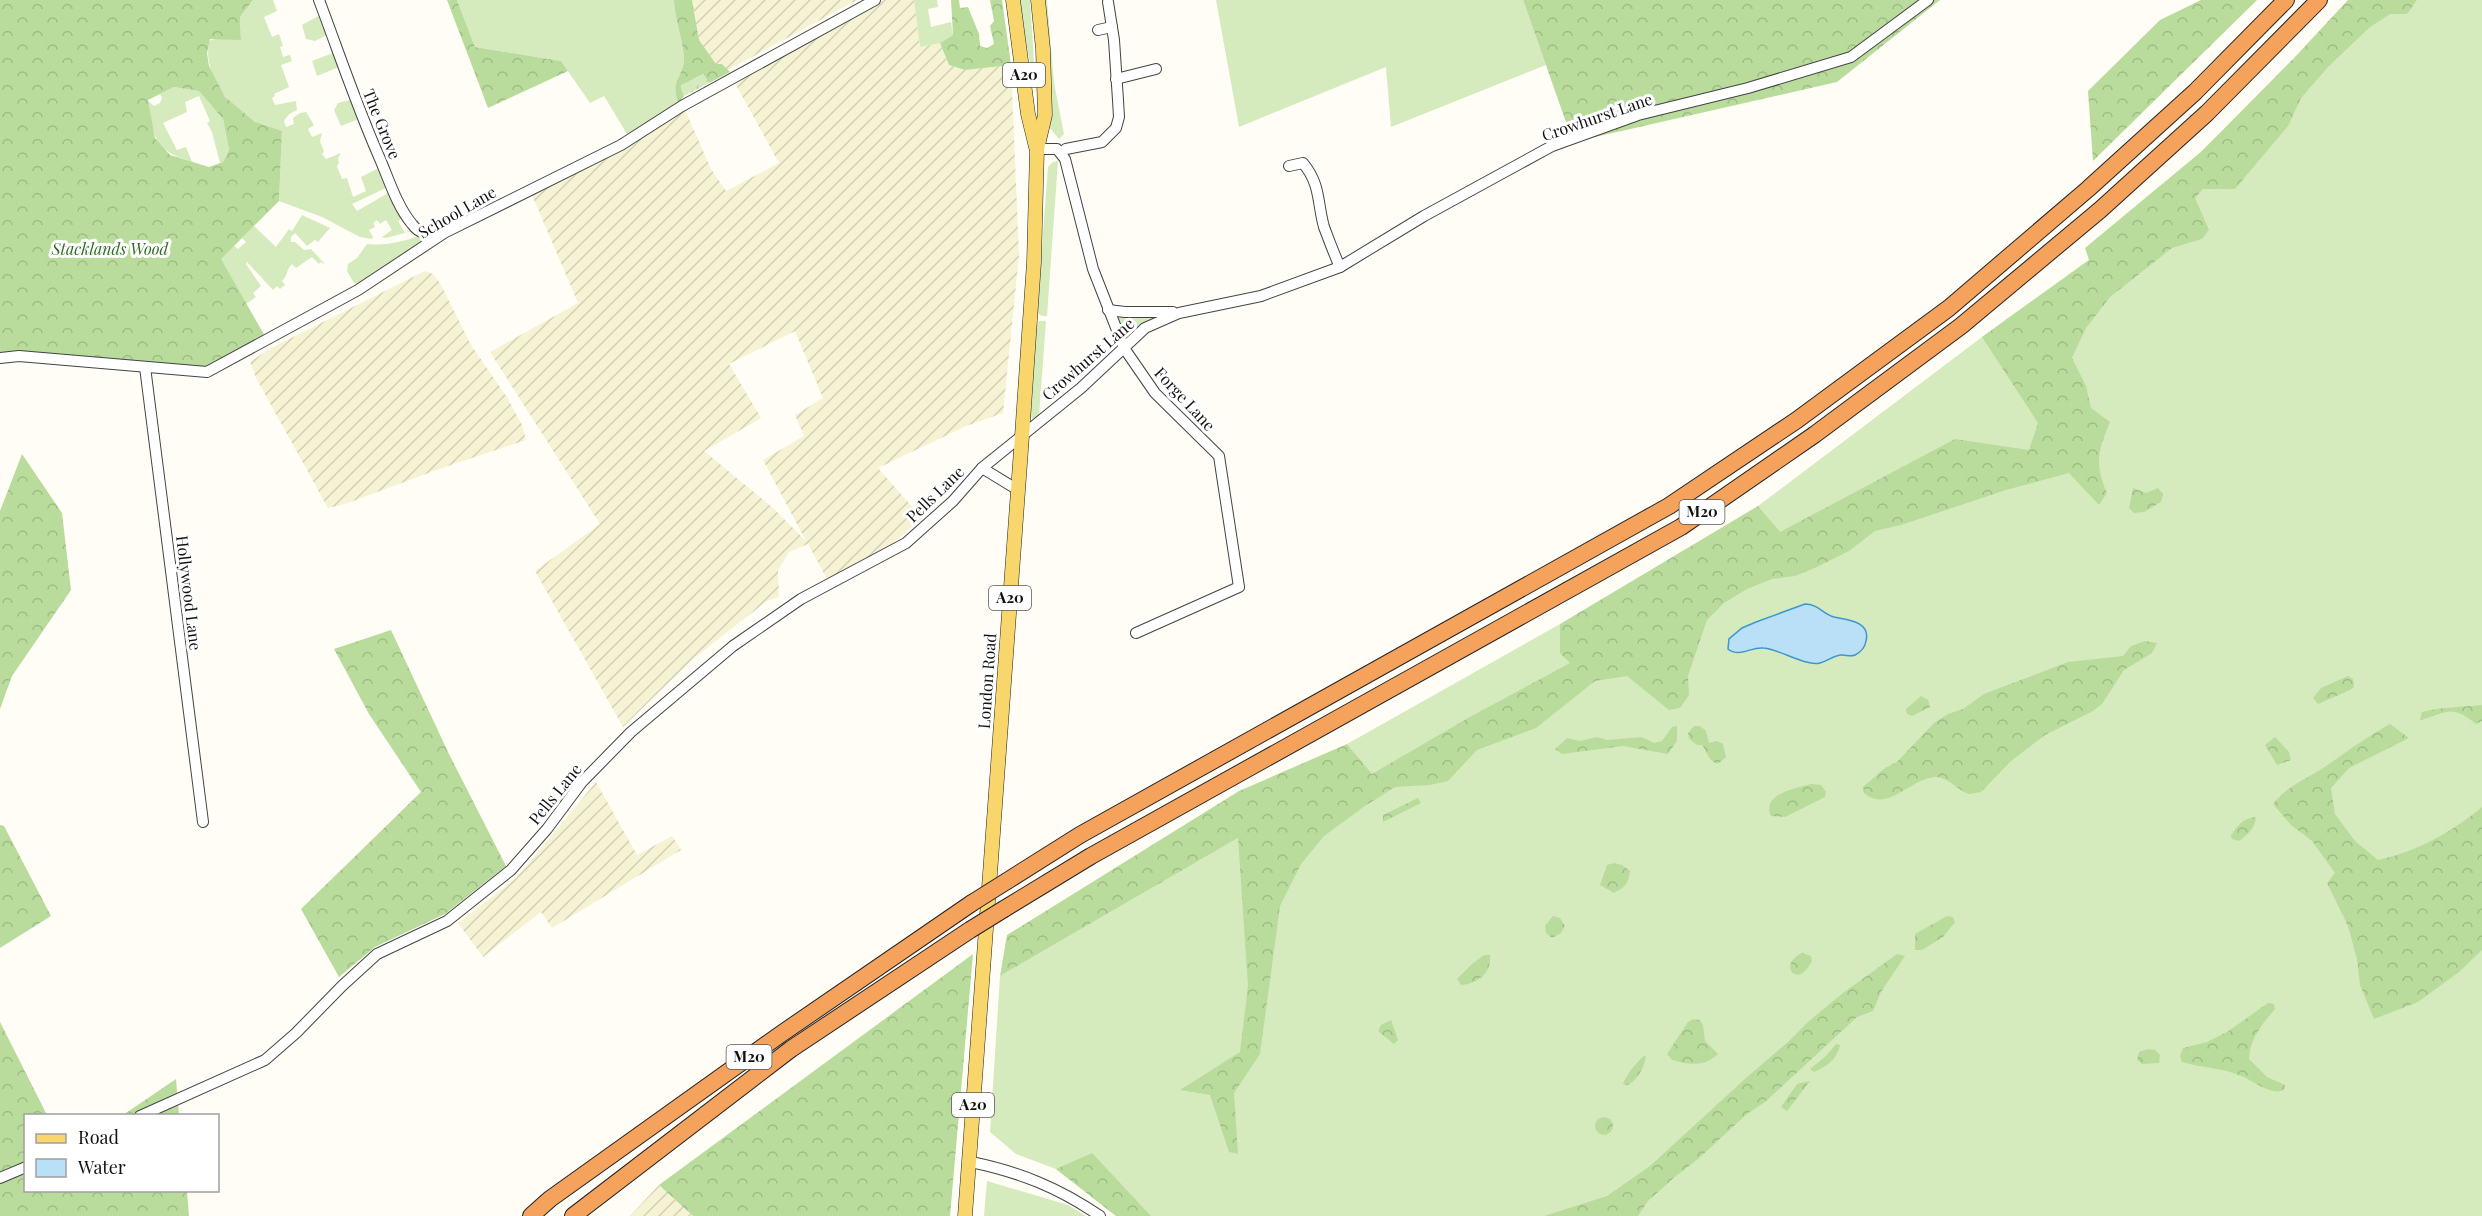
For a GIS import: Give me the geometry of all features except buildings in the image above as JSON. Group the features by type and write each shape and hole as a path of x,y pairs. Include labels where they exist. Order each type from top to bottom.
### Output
{"highway":[{"name":"M20","path":"531,1216 550,1199 781,1034 1006,881 1080,835 1669,506 1797,420 1949,308 2019,249 2195,92 2286,0"},
{"name":"M20","path":"573,1216 791,1049 970,930 1091,856 1681,527 1805,442 1960,326 2100,210 2207,113 2319,0"}],"main road":[{"name":"London Road","path":"1013,0 1028,114 1037,149"},
{"name":"London Road","path":"965,1216 971,1162 973,1099 1034,262 1037,149 1045,115 1043,49 1038,0"}],"street":[{"name":"The Grove","path":"319,0 366,126 395,194 412,225 420,232 432,235 444,233"},
{"name":"School Lane","path":"0,358 19,356 207,372 358,290 444,233 621,145 682,106 875,0"},
{"name":"Crowhurst Lane","path":"1022,436 1081,388 1145,328 1179,313 1261,296 1340,267 1424,216 1552,146 1638,115 1748,88 1851,57 1928,0"},
{"path":"1037,149 1053,148 1061,153 1066,149 1102,142 1113,134 1119,117 1108,2"},
{"path":"1098,30 1112,27"},
{"path":"1116,79 1156,69"},
{"name":"Forge Lane","path":"1061,153 1067,166 1089,256 1124,348 1155,393 1219,456 1239,587 1213,601 1136,633"},
{"path":"1288,165 1303,164 1313,176 1323,224 1340,267"},
{"name":"Crowhurst Lane","path":"1108,310 1179,313"},
{"name":"Hollywood Lane","path":"145,367 203,822"},
{"name":"Pells Lane","path":"144,1114 265,1060 377,954 447,921 511,870 547,829 582,782 631,732 733,646 801,599 906,543 953,501 982,468 1022,436"},
{"name":"Pells Lane","path":"982,468 1018,490"},
{"path":"971,1162 1004,1169 1068,1195 1100,1216"},
{"path":"0,1178 24,1168"}],"shaded area":[{"path":"692,0 857,0 728,70 722,64 716,65 699,40"},
{"path":"884,0 914,0 920,47 940,43 949,65 965,70 1011,65 1019,255 1003,413 966,426 878,468 922,518 892,544 827,579 808,544 789,552 778,571 779,597 767,601 693,659 623,727 535,571 600,524 490,352 578,303 532,195 685,110 711,169 726,191 779,163 736,85 741,80","holes":["795,331 823,398 795,415 804,436 763,460 806,541 772,507 704,451 761,418 729,364"]},
{"path":"425,271 433,274 440,283 471,345 508,399 522,425 526,440 328,508 256,378 250,362 271,348"},
{"path":"596,782 637,855 672,836 681,850 552,928 541,912 483,957 458,923 516,878"},
{"path":"659,1185 693,1216 630,1216"}],"green space":[{"name":"Stacklands Wood","path":"0,0 253,0 240,17 241,40 210,39 207,53 209,66 225,97 255,122 282,131 279,201 221,259 266,338 208,367 0,353","holes":["174,87 199,91 223,119 229,149 223,162 209,167 170,155 155,138 148,100"]},
{"path":"253,0 273,0 277,11 264,17 272,37 279,34 283,46 280,47 283,57 290,55 292,61 281,65 289,87 274,94 272,98 275,105 296,101 297,110 289,114 284,121 286,127 294,124 293,118 306,112 314,125 308,129 312,137 322,133 320,141 324,152 322,154 326,159 341,153 337,166 342,179 347,178 353,197 366,191 361,177 379,168 388,187 352,204 357,211 390,192 403,218 398,221 405,233 382,237 392,230 386,220 380,224 377,220 373,223 375,227 369,230 372,239 360,237 322,217 279,201 282,131 255,122 235,107 219,88 208,53 209,41 241,39 240,17"},
{"path":"447,0 457,0 475,47 561,61 568,71 488,108"},
{"path":"457,0 674,0 684,57 675,89 678,103 627,134 604,96 590,103 561,61 475,47"},
{"path":"674,0 692,0 699,40 716,64 722,64 730,72 709,83 703,74 681,86 684,96 678,103 675,89 684,57"},
{"path":"914,0 937,0 938,7 928,9 931,27 951,22 953,35 940,43 920,47"},
{"path":"951,0 959,0 960,8 968,7 979,34 980,46 987,48 994,44 990,26 994,21 990,0 1002,0 1011,65 965,70 949,65 940,43 953,35"},
{"path":"1018,0 1030,0 1036,94"},
{"path":"1043,0 1047,0 1054,83 1064,134 1059,139 1050,128"},
{"path":"1216,0 1523,0 1546,65 1391,127 1386,67 1239,127"},
{"path":"1523,0 1940,0 1837,82 1573,142"},
{"path":"2201,0 2257,0 2093,161 2088,91 2160,20"},
{"path":"2348,0 2417,0 2407,14 2390,14 2370,27 2328,67 2301,98 2288,126 2235,189 2203,189 2195,198 2209,230 2202,239 2172,248 2110,297 2086,328 2072,358 2086,386 2091,408 2110,422 2100,449 2100,473 2107,493 2099,505 2069,473 1875,531 1849,551 1817,567 1795,576 1772,579 1747,589 1724,603 1707,620 1688,676 1689,695 1680,708 1669,710 1627,676 1595,681 1536,728 1477,750 1448,781 1430,785 1395,787 1324,836 1301,864 1280,906 1260,1054 1234,1093 1238,1154 1229,1152 1210,1095 1180,1090 1240,1052 1248,986 1238,838 1000,976 1007,935 1239,791 1347,744 1372,774 1468,718 1570,663 1560,653 1560,624 1758,506 1780,532 1955,439 2029,450 2038,423 1982,337 2089,260 2085,248 2202,151"},
{"path":"2358,0 2482,0 2482,1216 1116,1216 1056,1169 1016,1154 990,1132 1000,976 1238,838 1370,772 1347,744 1560,624 1560,653 1687,616 1698,557 1758,506 1982,337 2089,260"},
{"path":"320,15 327,35 315,41 306,39 302,25"},
{"path":"333,53 339,67 317,76 312,61"},
{"path":"703,74 709,83 684,96 681,85"},
{"path":"174,87 199,91 223,119 229,148 223,162 220,163 212,132 207,123 210,121 199,96 185,102 187,112 163,123 177,150 186,147 192,162 162,147 154,133 147,100 154,106 160,103 162,98 160,94"},
{"path":"350,100 359,119 341,126 334,110 338,103"},
{"path":"1058,161 1047,316 1042,316 1037,313 1048,167"},
{"path":"302,215 330,228 318,242 315,240 307,246 295,233 291,237 291,242 295,242 304,250 311,249 326,265 321,262 319,264 312,257 296,268 292,264 282,281 285,285 280,289 277,286 273,290 247,262 246,264 261,286 253,293 256,297 246,304 220,259 234,246 238,249 246,242 242,238 254,226 276,247 289,229 292,231"},
{"path":"418,236 425,241 360,285 354,283 347,271 348,264 357,258 367,244 393,243"},
{"path":"1159,315 1127,340 1123,336 1116,316"},
{"path":"1039,321 1046,321 1039,416 1033,419 1030,416 1036,328"},
{"path":"22,454 62,513 71,590 12,676 0,709 0,511"},
{"path":"2133,488 2146,493 2158,488 2163,494 2161,502 2144,512 2134,513 2129,508"},
{"path":"391,630 448,752 506,866 445,914 375,947 339,977 301,909 421,792 369,714 334,649"},
{"path":"2145,641 2157,643 2152,653 2124,670 2102,704 2093,711 2045,735 2011,761 1981,792 1969,794 1936,777 1918,782 1900,793 1882,799 1873,798 1864,793 1863,787 1885,768 1897,762 1934,723 1948,714 1963,709 1984,694 2068,662 2123,656 2131,646"},
{"path":"2348,676 2353,679 2354,687 2350,690 2318,704 2313,698 2321,688"},
{"path":"1921,696 1928,700 1930,707 1912,716 1907,714 1906,709"},
{"path":"2482,705 2482,721 2476,724 2454,712 2420,720 2422,712"},
{"path":"2390,724 2409,738 2349,768 2331,788 2335,814 2355,841 2378,860 2406,852 2433,840 2482,807 2482,950 2459,972 2418,1002 2374,1019 2360,985 2357,959 2348,926 2327,883 2335,873 2312,841 2291,825 2273,804 2291,787"},
{"path":"1677,726 1677,741 1668,754 1623,746 1562,754 1555,749 1567,738 1580,741 1597,737 1607,740 1641,737 1654,743 1662,741 1672,727"},
{"path":"1694,726 1700,726 1706,731 1709,743 1717,741 1723,744 1726,757 1718,764 1710,759 1702,745 1697,745 1689,739 1688,733"},
{"path":"2275,737 2289,752 2291,760 2277,765 2265,745"},
{"path":"1811,784 1821,785 1826,792 1825,797 1785,817 1771,816 1769,808 1775,797 1789,790"},
{"path":"1418,798 1421,803 1383,822 1383,815"},
{"path":"2256,817 2253,828 2248,833 2239,841 2232,839 2231,836 2241,823"},
{"path":"0,825 4,826 51,916 0,948"},
{"path":"1614,863 1630,871 1625,885 1614,893 1600,885 1607,865"},
{"path":"1553,916 1560,918 1565,926 1561,933 1552,938 1546,933 1545,926"},
{"path":"1947,916 1953,917 1955,922 1943,937 1922,950 1915,950 1915,934"},
{"path":"1802,953 1811,956 1812,961 1806,970 1796,975 1790,968 1791,963"},
{"path":"973,954 950,1216 693,1216 659,1185"},
{"path":"1897,954 1905,956 1881,992 1873,1011 1857,1017 1765,1102 1747,1114 1648,1201 1638,1216 1544,1216 1607,1196 1650,1166 1809,1021"},
{"path":"1484,955 1490,955 1486,972 1478,980 1461,985 1457,979"},
{"path":"2268,1003 2274,1004 2275,1009 2254,1039 2249,1059 2267,1077 2285,1085 2284,1090 2274,1091 2233,1073 2182,1062 2180,1056 2183,1048 2207,1042 2227,1032"},
{"path":"1693,1019 1700,1020 1705,1041 1718,1054 1708,1061 1696,1064 1672,1060 1667,1054 1688,1022"},
{"path":"1391,1020 1398,1040 1394,1044 1378,1031 1381,1025"},
{"path":"0,1022 46,1114 24,1114 24,1192 187,1192 189,1216 0,1216"},
{"path":"1836,1044 1840,1045 1839,1050 1830,1062 1814,1072 1810,1069 1826,1056"},
{"path":"2148,1049 2155,1050 2160,1055 2159,1063 2142,1064 2137,1060 2139,1052"},
{"path":"1646,1055 1638,1076 1628,1085 1623,1084 1633,1068"},
{"path":"176,1079 179,1114 124,1114"},
{"path":"1810,1081 1787,1111 1781,1107 1797,1084"},
{"path":"1600,1117 1608,1117 1613,1122 1611,1133 1600,1135 1595,1130 1595,1122"},
{"path":"1092,1153 1151,1216 1116,1216 1056,1169"},
{"path":"987,1181 1068,1205 1086,1216 984,1216"}],"water":[{"path":"1805,604 1830,616 1862,625 1867,634 1862,649 1853,656 1839,655 1814,664 1769,649 1758,648 1732,652 1728,649 1729,639 1742,628"}]}
